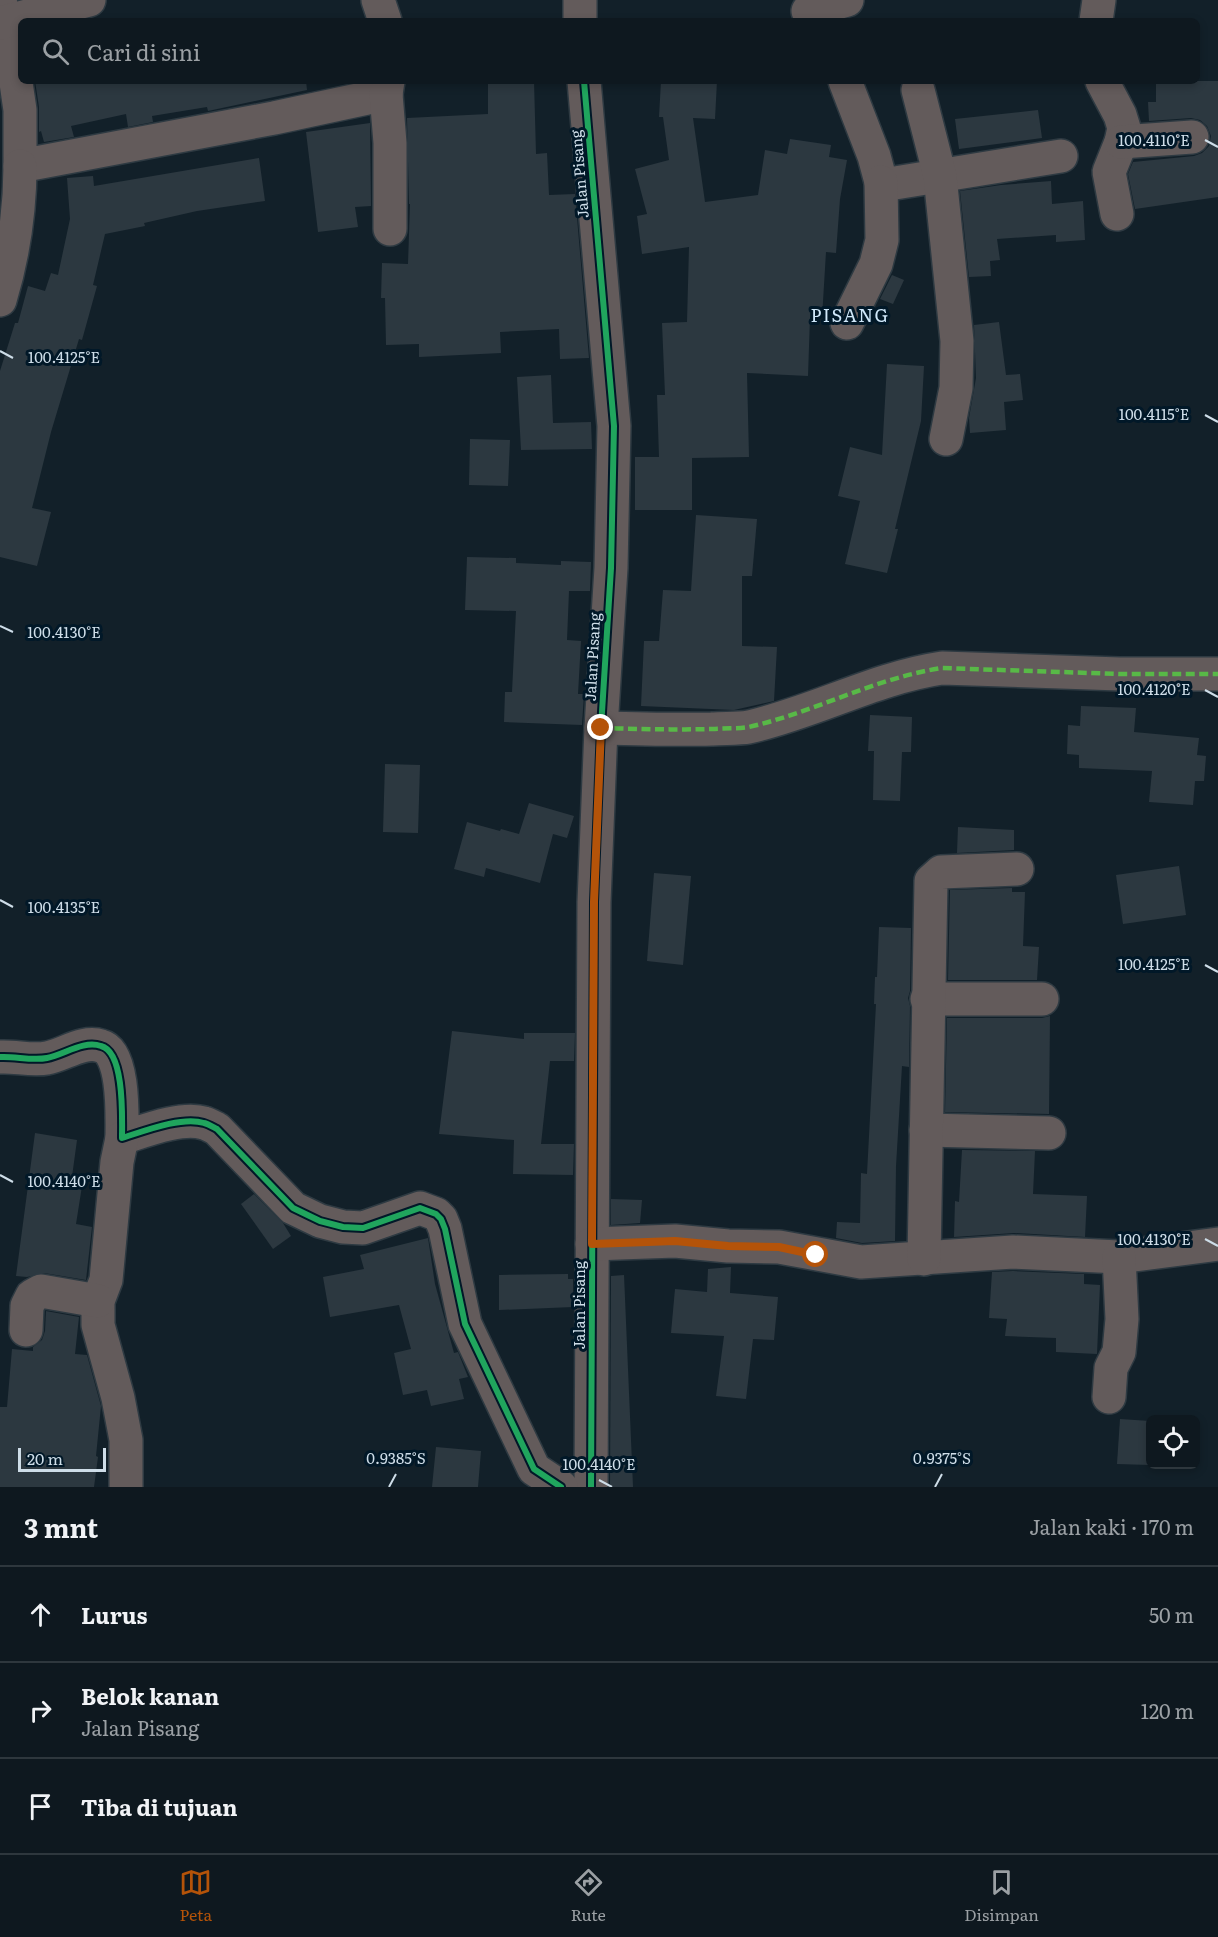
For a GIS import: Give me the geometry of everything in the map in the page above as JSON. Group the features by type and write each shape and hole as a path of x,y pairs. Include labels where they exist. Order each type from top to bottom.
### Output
{"street":[{"path":"0,300 8,272 20,198 20,110 2,15 89,0"},
{"path":"378,0 384,18"},
{"path":"580,0 580,18"},
{"path":"1096,18 1099,0"},
{"name":"Jalan Pisang","path":"584,84 614,426 611,568 601,728 594,902 591,1487"},
{"path":"846,84 874,156 888,183 882,240 876,264 847,323"},
{"path":"1104,84 1120,115 1124,128 1109,172 1118,214"},
{"path":"20,166 274,118 387,87 390,143 390,229"},
{"path":"918,90 936,176 957,341 956,388 946,439"},
{"path":"1121,142 1192,137"},
{"path":"888,183 1061,156"},
{"path":"601,728 680,730 746,728 916,672 942,668 1120,674 1218,674"},
{"path":"924,1258 930,881 942,872 1017,869"},
{"path":"927,999 1042,999"},
{"path":"0,1057 45,1059 81,1046 101,1045 109,1051 116,1065 121,1091 122,1138 117,1162 106,1280 98,1301 98,1325 118,1398 126,1440 126,1487"},
{"path":"122,1138 178,1123 191,1121 204,1123 217,1129 293,1208 320,1221 342,1227 363,1228 420,1208 436,1214 445,1229 465,1324 534,1469 561,1487"},
{"path":"926,1130 1050,1133"},
{"path":"592,1244 675,1241 728,1246 779,1247 861,1262 1013,1252 1119,1257 1218,1244"},
{"path":"1109,1397 1111,1368 1119,1352 1122,1319 1119,1257"},
{"path":"26,1330 27,1306 32,1296 41,1291 98,1301"}],"building":[{"path":"1200,81 1218,81 1218,197 1135,209 1128,174 1133,162 1194,156 1202,153 1209,146 1211,136 1207,126 1200,120 1191,118 1149,121 1148,102 1156,102 1156,84 1200,84"},
{"path":"35,84 306,84 307,90 208,111 207,107 152,116 153,122 128,127 126,114 71,126 74,137 44,142 41,131 39,132 39,107"},
{"path":"488,84 534,84 536,154 547,153 549,195 575,194 589,358 560,359 559,329 500,332 501,353 419,357 419,344 386,345 385,298 381,298 382,263 408,264 410,204 407,118 488,114"},
{"path":"661,84 717,84 715,119 693,118 705,202 758,195 765,150 787,154 790,139 831,145 829,157 847,160 840,199 836,253 826,252 822,318 810,317 808,376 747,373 749,457 692,458 692,510 635,510 635,457 659,457 657,395 665,395 662,323 687,322 689,247 642,254 637,216 647,214 635,169 669,160 663,117 659,117"},
{"path":"1038,110 1042,138 959,149 955,119"},
{"path":"370,123 371,206 355,207 358,227 318,232 306,132"},
{"path":"259,158 265,201 197,211 144,223 145,226 105,234 93,285 97,286 82,340 79,339 51,432 32,508 51,512 37,566 0,557 0,371 15,323 18,323 28,286 45,291 51,273 58,275 70,219 67,178 93,176 94,186"},
{"path":"1051,181 1052,204 1083,201 1085,240 1056,242 1056,235 997,239 1000,260 990,261 991,276 969,277 960,191"},
{"path":"892,275 904,280 893,304 880,299"},
{"path":"999,322 1006,375 1020,374 1023,400 1004,402 1006,430 970,433 969,418 976,378 974,325"},
{"path":"887,364 924,366 921,421 887,573 845,564 860,501 838,496 850,447 882,455"},
{"path":"551,375 553,423 591,422 592,449 521,450 517,377"},
{"path":"470,439 510,440 508,486 469,485"},
{"path":"696,515 757,519 752,576 742,576 742,646 777,647 774,701 734,710 641,706 644,641 659,641 663,590 691,591"},
{"path":"467,557 516,558 516,563 561,565 561,561 591,562 590,591 569,591 567,640 581,641 578,694 584,694 582,725 504,722 505,692 512,692 516,611 465,610"},
{"path":"1081,706 1136,708 1134,732 1199,738 1197,755 1206,756 1204,781 1195,781 1193,805 1149,802 1152,771 1079,768 1079,755 1067,754 1068,725 1080,726"},
{"path":"870,715 912,717 911,752 902,752 900,801 873,800 874,751 868,751"},
{"path":"385,764 420,765 418,833 383,832"},
{"path":"529,803 574,816 567,838 553,834 540,883 486,868 484,877 454,869 467,822 519,834"},
{"path":"958,827 1014,830 1014,850 957,853"},
{"path":"1179,866 1186,915 1123,924 1116,875"},
{"path":"654,873 691,876 683,965 647,961"},
{"path":"1012,888 1012,892 1025,892 1023,946 1039,947 1037,980 948,980 950,890"},
{"path":"879,927 911,928 908,998 910,1006 909,1067 902,1066 896,1166 895,1241 862,1243 836,1238 837,1222 860,1223 861,1173 867,1174"},
{"path":"1050,1016 1049,1114 945,1112 947,1018 1042,1018"},
{"path":"452,1031 524,1039 524,1033 575,1033 574,1061 550,1061 541,1144 574,1144 573,1175 513,1174 514,1140 439,1134"},
{"path":"35,1133 77,1140 71,1184 82,1186 76,1224 92,1227 86,1280 44,1273 27,1277 16,1276"},
{"path":"962,1150 1035,1151 1033,1194 1087,1196 1085,1237 1014,1233 954,1237 955,1201 959,1202"},
{"path":"254,1194 283,1223 291,1236 273,1249 241,1204"},
{"path":"611,1199 642,1200 640,1223 611,1225"},
{"path":"428,1238 435,1284 454,1353 458,1352 468,1377 459,1379 464,1399 431,1406 427,1390 403,1395 394,1353 411,1349 399,1305 330,1317 323,1277 364,1269 360,1255"},
{"path":"731,1267 730,1293 778,1297 774,1340 753,1339 746,1399 716,1396 724,1336 671,1333 675,1289 707,1292 708,1269"},
{"path":"992,1272 1084,1274 1084,1284 1100,1285 1097,1354 1056,1352 1056,1338 1005,1336 1007,1319 989,1318"},
{"path":"568,1274 568,1279 573,1279 573,1307 499,1310 499,1275"},
{"path":"624,1275 633,1487 610,1487 611,1276"},
{"path":"46,1311 79,1317 75,1354 87,1355 101,1406 94,1487 0,1487 0,1407 7,1407 12,1349 33,1351 33,1347 42,1340 45,1331"},
{"path":"1120,1419 1146,1421 1146,1465 1117,1464"},
{"path":"436,1447 481,1451 478,1487 432,1487"}],"marked path":[{"path":"601,728 749,727 798,713 893,679 942,668 1120,674 1218,674"}],"cycle path":[{"path":"584,84 614,426 611,568 601,728 594,902 591,1487"},
{"path":"0,1057 41,1059 80,1046 101,1046 109,1051 118,1073 122,1102 122,1138 152,1128 185,1121 207,1124 217,1129 293,1208 320,1221 343,1227 363,1228 420,1208 436,1214 445,1229 465,1324 534,1469 561,1487"}],"district":[{"name":"PISANG","path":"850,316"}],"route":[{"path":"601,728 594,902 592,1244 675,1241 728,1246 779,1247 816,1255"}]}
